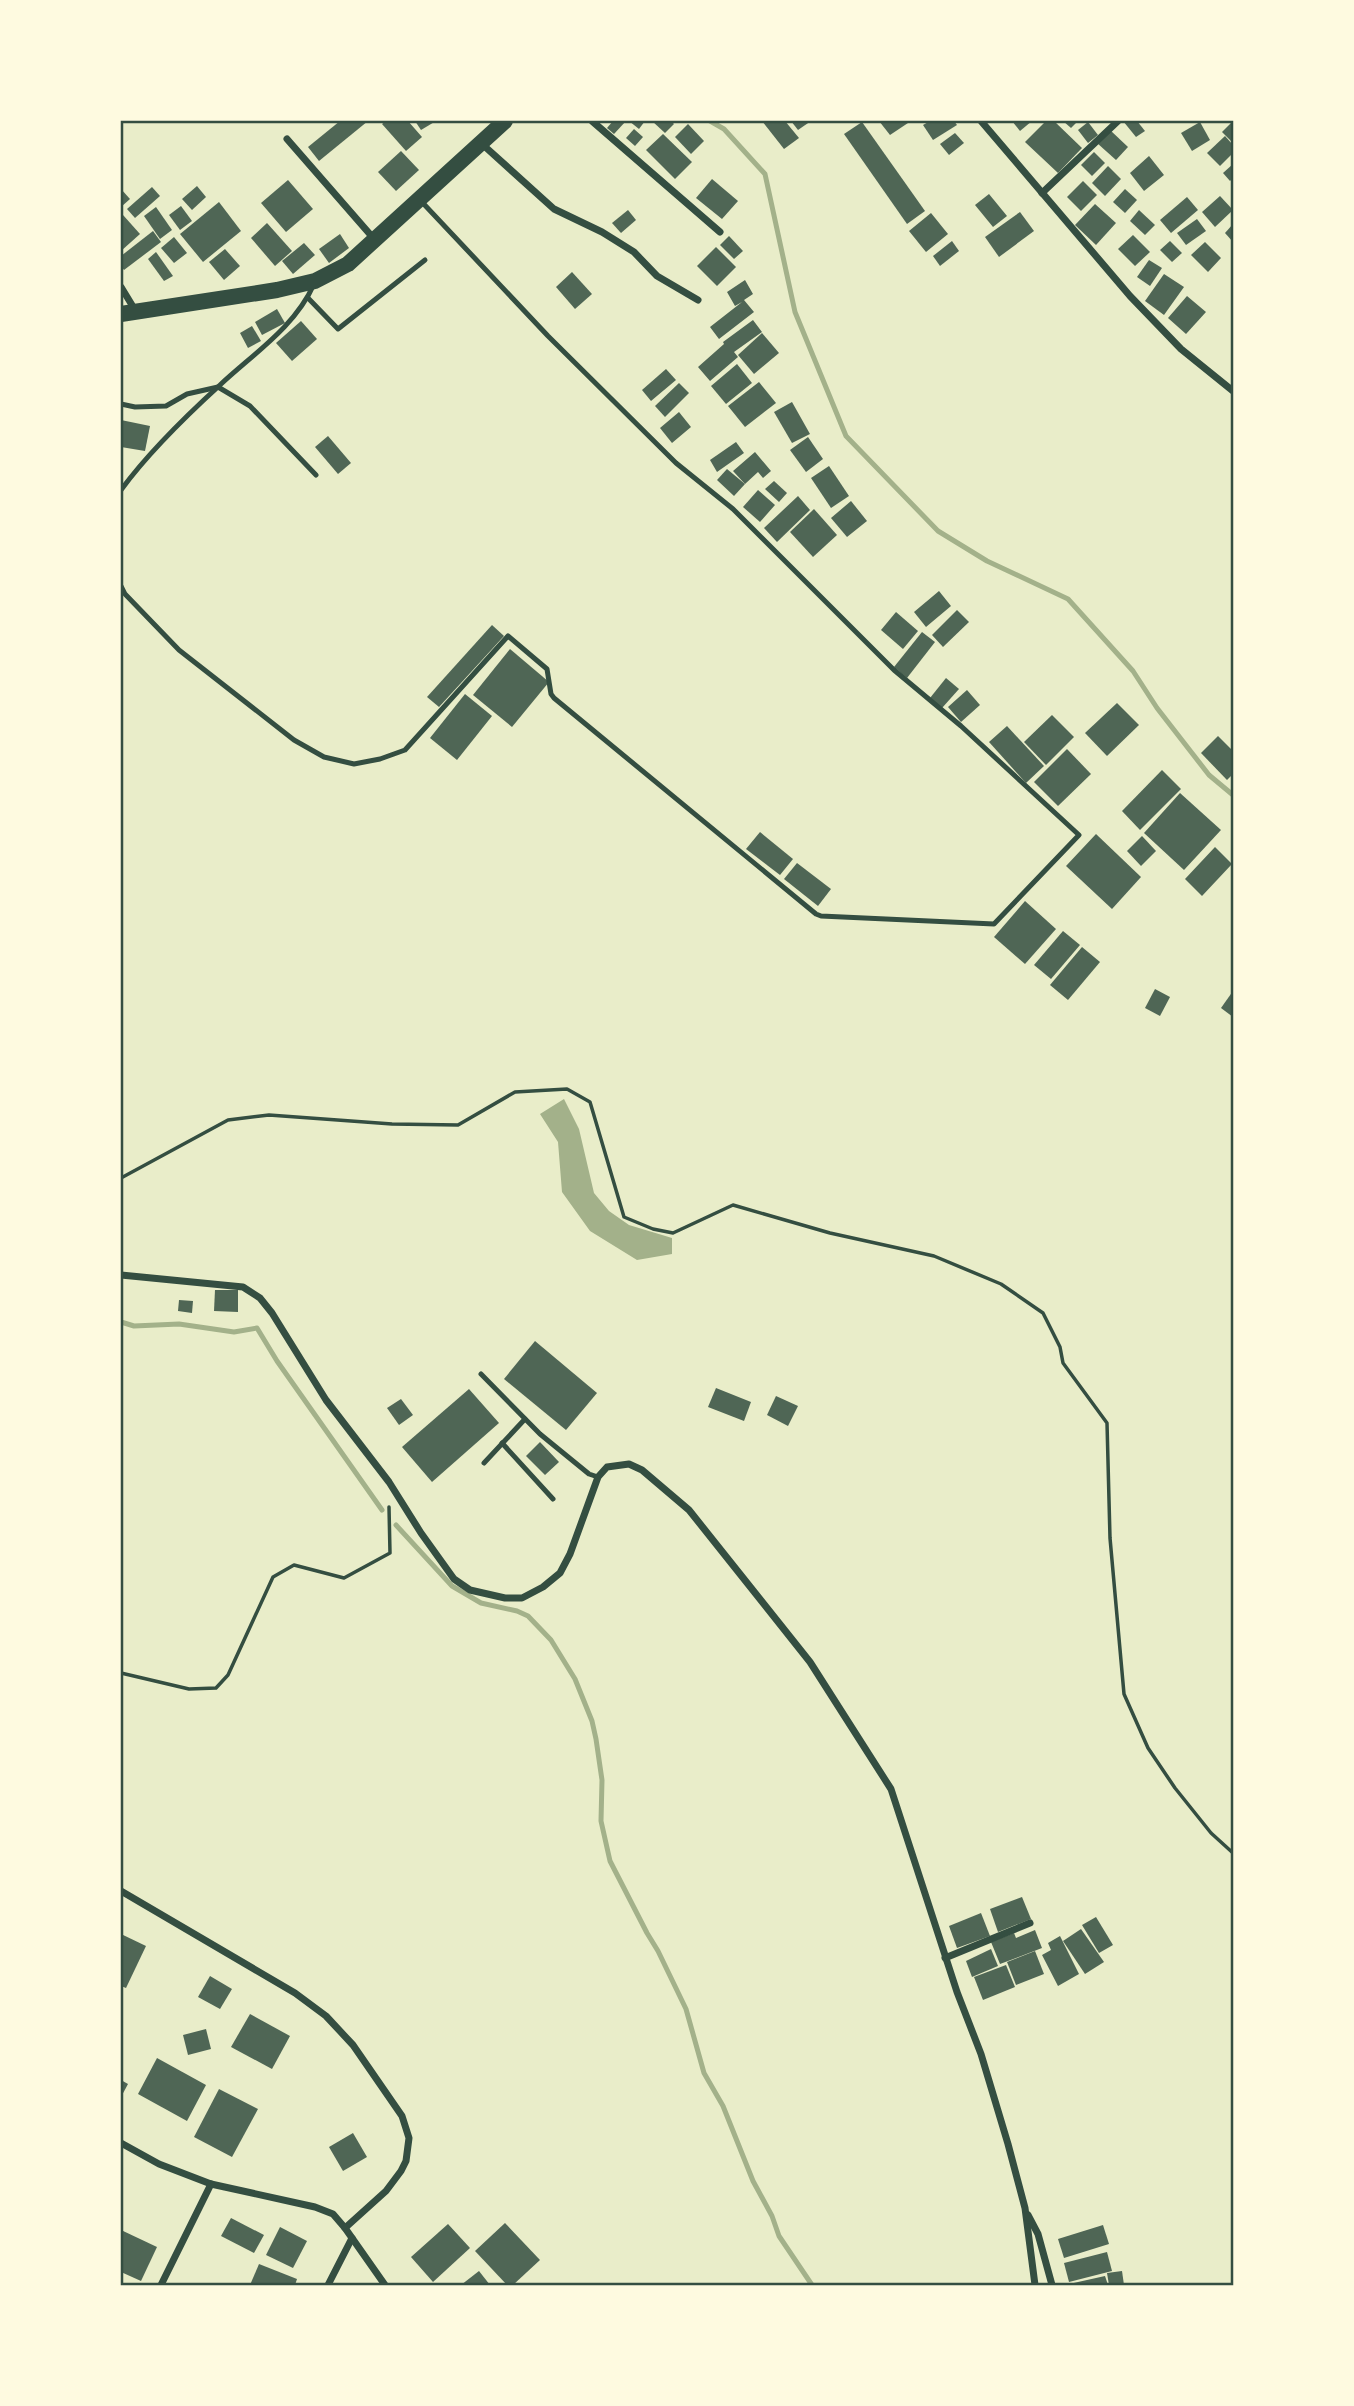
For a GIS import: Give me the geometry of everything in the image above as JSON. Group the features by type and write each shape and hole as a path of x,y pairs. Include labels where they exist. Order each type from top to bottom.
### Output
{"main road":[{"path":"128,313 277,290 315,281 348,264 505,121"}],"street":[{"path":"592,121 720,232"},
{"path":"981,121 1104,267 1181,349 1233,391"},
{"path":"1042,193 1118,121"},
{"path":"287,139 375,240"},
{"path":"481,143 554,209 602,232 634,252 657,276 698,300"},
{"path":"121,287 128,313"},
{"path":"121,1275 243,1287 260,1298 326,1400 389,1482 454,1579 470,1590 505,1598 522,1598 560,1573 570,1554 598,1477 607,1467 629,1464 642,1470 689,1510 810,1662 891,1789 945,1958 981,2054 1025,2208 1035,2285"},
{"path":"121,1891 295,1993 326,2016 353,2045 397,2107 407,2127 409,2138 406,2161 386,2191 345,2228"},
{"path":"945,1958 1030,1923"},
{"path":"121,2143 159,2164 211,2184 328,2211 339,2219 385,2285"},
{"path":"161,2285 211,2184"},
{"path":"1025,2208 1038,2234 1052,2285"},
{"path":"328,2285 352,2238"}],"lane":[{"path":"121,586 125,594 179,650 294,740 324,757 354,764 405,750 508,636 547,669 554,698 821,916 990,925 1079,835 961,726 894,670 733,509 676,463 548,336 419,199"},
{"path":"308,298 338,329 425,260"},
{"path":"121,490 133,474 218,387 288,323 308,298 315,281"},
{"path":"121,404 135,407 166,406 187,394 218,387 250,406 316,475"},
{"path":"481,1374 525,1419 589,1474 598,1477"},
{"path":"484,1463 525,1419"},
{"path":"502,1443 553,1499"}],"path":[{"path":"121,1178 229,1120 270,1115 391,1124 458,1125 515,1092 567,1089 590,1102 624,1217 653,1229 673,1233 733,1205 830,1233 934,1256 1001,1284 1043,1313 1060,1348 1063,1363 1107,1423 1110,1538 1124,1694 1148,1748 1175,1788 1211,1833 1233,1853"},
{"path":"121,1673 189,1689 216,1688 228,1675 273,1577 294,1566 344,1578 390,1553 389,1482"}],"shaded area":[{"path":"564,1099 579,1129 594,1193 609,1211 629,1225 672,1238 672,1254 637,1260 590,1231 562,1192 558,1142 540,1114"}],"building":[{"path":"340,121 368,121 319,161 308,147"},
{"path":"386,121 408,121 422,137 406,151 382,124"},
{"path":"415,121 436,121 421,130"},
{"path":"613,121 626,121 614,134 607,128"},
{"path":"629,121 645,121 639,129"},
{"path":"652,121 671,121 674,124 665,133"},
{"path":"762,121 785,121 799,138 784,149"},
{"path":"791,121 811,121 798,130"},
{"path":"879,121 911,121 890,135"},
{"path":"930,121 954,121 957,125 933,140 923,125"},
{"path":"1012,121 1032,121 1020,131"},
{"path":"1046,121 1054,121 1082,148 1058,173 1025,142"},
{"path":"1063,121 1078,121 1071,128"},
{"path":"1123,121 1137,121 1145,131 1136,137"},
{"path":"1233,121 1233,143 1222,132"},
{"path":"862,122 925,211 907,224 844,134"},
{"path":"1088,122 1098,135 1088,143 1078,130"},
{"path":"1200,122 1210,140 1192,151 1181,133"},
{"path":"688,124 704,141 691,154 675,137"},
{"path":"634,129 643,137 635,146 626,138"},
{"path":"1110,130 1128,147 1116,160 1097,143"},
{"path":"955,133 964,143 949,155 940,144"},
{"path":"663,134 692,162 675,179 646,150"},
{"path":"1225,136 1233,145 1233,153 1220,166 1207,153"},
{"path":"401,151 419,170 396,191 378,172"},
{"path":"1094,152 1105,163 1092,176 1081,165"},
{"path":"1149,156 1164,175 1144,191 1130,173"},
{"path":"1233,164 1233,178 1230,181 1223,173"},
{"path":"1108,166 1121,179 1105,196 1092,183"},
{"path":"712,179 738,201 722,219 696,198"},
{"path":"288,180 313,209 286,232 261,203"},
{"path":"1083,181 1097,195 1081,211 1067,197"},
{"path":"197,186 206,197 192,210 182,199"},
{"path":"152,187 160,196 135,218 127,209"},
{"path":"121,189 130,199 121,207"},
{"path":"1125,189 1137,200 1125,213 1113,202"},
{"path":"989,194 1007,216 993,227 975,205"},
{"path":"1220,196 1233,210 1215,227 1202,212"},
{"path":"1187,197 1198,210 1171,233 1160,220"},
{"path":"219,202 241,231 203,262 180,234"},
{"path":"1095,204 1116,223 1096,245 1075,225"},
{"path":"181,206 192,221 180,230 169,215"},
{"path":"156,207 172,230 160,239 144,216"},
{"path":"628,210 636,220 621,233 612,223"},
{"path":"1139,210 1155,225 1145,235 1130,221"},
{"path":"1020,212 1034,231 999,257 985,237"},
{"path":"931,213 948,234 926,252 909,231"},
{"path":"123,215 140,234 121,251 121,218"},
{"path":"1197,219 1206,231 1186,245 1177,233"},
{"path":"267,223 292,251 275,266 251,238"},
{"path":"1233,224 1233,242 1225,233"},
{"path":"153,231 161,242 124,270 121,256"},
{"path":"340,234 349,248 329,263 319,249"},
{"path":"1133,235 1150,252 1135,266 1118,249"},
{"path":"729,236 743,251 734,259 720,245"},
{"path":"174,237 187,253 174,263 161,248"},
{"path":"952,241 959,251 940,266 933,256"},
{"path":"1170,241 1182,253 1172,262 1160,250"},
{"path":"1205,242 1221,258 1208,272 1191,255"},
{"path":"304,243 315,255 293,274 282,261"},
{"path":"716,247 736,267 717,286 697,266"},
{"path":"225,249 240,266 224,280 209,262"},
{"path":"156,252 173,276 164,281 148,259"},
{"path":"1149,260 1162,268 1150,286 1137,277"},
{"path":"572,272 592,294 575,309 556,287"},
{"path":"1164,274 1184,287 1164,315 1145,301"},
{"path":"745,280 753,294 744,300 754,312 719,339 710,327 742,302 735,306 727,292"},
{"path":"1187,296 1206,312 1186,334 1168,318"},
{"path":"277,309 285,323 262,335 255,322"},
{"path":"753,320 762,332 734,352 738,357 710,381 698,367 724,344 723,342"},
{"path":"301,321 317,339 292,361 276,343"},
{"path":"252,326 261,341 248,348 240,333"},
{"path":"762,333 779,353 754,374 738,355"},
{"path":"737,364 752,383 726,404 711,386"},
{"path":"666,369 676,380 651,401 642,390"},
{"path":"759,382 776,403 745,427 728,406"},
{"path":"679,383 689,393 665,417 655,406"},
{"path":"792,402 810,434 792,443 774,412"},
{"path":"679,412 691,427 672,443 660,428"},
{"path":"121,420 150,426 145,451 121,447"},
{"path":"328,436 351,463 338,474 315,447"},
{"path":"808,437 823,459 806,472 790,450"},
{"path":"736,442 744,453 717,472 710,460"},
{"path":"755,452 771,471 763,478 758,472 745,484 733,471"},
{"path":"829,466 849,496 831,508 811,478"},
{"path":"727,469 745,484 734,496 717,480"},
{"path":"774,481 787,493 779,502 765,489"},
{"path":"758,490 775,505 760,522 743,507"},
{"path":"798,496 810,510 777,542 764,528"},
{"path":"851,501 867,521 847,537 831,518"},
{"path":"814,509 837,535 813,557 790,532"},
{"path":"939,591 951,606 926,627 914,612"},
{"path":"957,610 969,622 943,647 932,635"},
{"path":"896,612 918,631 903,649 881,630"},
{"path":"492,625 504,636 439,707 427,697"},
{"path":"922,632 935,642 907,678 894,667"},
{"path":"510,649 549,682 512,727 473,695"},
{"path":"946,678 959,689 942,708 930,698"},
{"path":"967,690 980,705 961,722 948,707"},
{"path":"465,694 492,716 457,760 430,738"},
{"path":"1117,703 1139,725 1107,756 1085,733"},
{"path":"1052,715 1074,737 1046,765 1024,742"},
{"path":"1007,726 1044,766 1026,783 989,742"},
{"path":"1218,736 1233,751 1233,774 1227,780 1201,753"},
{"path":"1067,749 1091,774 1058,806 1034,782"},
{"path":"1162,770 1181,789 1140,830 1122,811"},
{"path":"1180,793 1221,830 1184,870 1144,833"},
{"path":"760,832 793,859 780,875 746,849"},
{"path":"1096,834 1141,877 1112,909 1066,866"},
{"path":"1142,836 1156,851 1141,866 1127,851"},
{"path":"1215,847 1232,864 1202,896 1185,879"},
{"path":"797,863 831,889 818,906 784,879"},
{"path":"1025,901 1056,929 1025,964 994,937"},
{"path":"1063,931 1080,945 1051,979 1034,965"},
{"path":"1082,947 1100,962 1068,1000 1050,985"},
{"path":"1155,989 1170,997 1160,1016 1145,1008"},
{"path":"1233,991 1233,1017 1221,1008"},
{"path":"215,1290 238,1290 238,1312 214,1311"},
{"path":"179,1300 193,1301 192,1313 178,1311"},
{"path":"535,1341 597,1393 566,1430 504,1379"},
{"path":"716,1388 751,1402 744,1421 708,1407"},
{"path":"469,1389 499,1423 432,1482 402,1447"},
{"path":"776,1396 798,1406 788,1426 767,1415"},
{"path":"401,1399 413,1415 399,1425 387,1408"},
{"path":"540,1442 559,1462 545,1475 526,1456"},
{"path":"1022,1897 1031,1919 998,1932 990,1909"},
{"path":"981,1913 990,1936 957,1948 949,1926"},
{"path":"1096,1917 1113,1945 1099,1953 1082,1925"},
{"path":"1081,1929 1104,1962 1085,1974 1063,1941"},
{"path":"1035,1930 1042,1948 1000,1964 991,1942 1014,1933 1016,1938"},
{"path":"121,1934 146,1946 126,1988 121,1986"},
{"path":"1060,1936 1079,1974 1058,1986 1042,1955 1051,1950 1048,1943"},
{"path":"991,1949 998,1966 972,1977 966,1961"},
{"path":"1035,1951 1044,1974 1016,1985 1007,1962"},
{"path":"1006,1965 1015,1987 983,2000 974,1977"},
{"path":"210,1976 232,1989 220,2009 198,1997"},
{"path":"250,2014 290,2036 272,2069 231,2047"},
{"path":"206,2029 211,2049 188,2055 183,2035"},
{"path":"157,2058 206,2085 187,2121 138,2094"},
{"path":"121,2080 128,2084 121,2097"},
{"path":"219,2089 258,2109 232,2157 194,2137"},
{"path":"353,2133 367,2157 343,2171 329,2147"},
{"path":"231,2218 264,2235 254,2253 221,2236"},
{"path":"505,2223 540,2260 513,2285 507,2285 475,2251"},
{"path":"448,2224 470,2248 433,2282 411,2257"},
{"path":"1103,2225 1109,2244 1064,2258 1058,2239"},
{"path":"280,2227 307,2241 293,2268 266,2255"},
{"path":"121,2230 157,2247 141,2281 121,2272"},
{"path":"1107,2252 1112,2271 1069,2282 1064,2263"},
{"path":"259,2264 297,2279 295,2285 250,2285"},
{"path":"479,2271 490,2285 461,2285"},
{"path":"1122,2271 1124,2285 1109,2285 1107,2273"},
{"path":"1105,2276 1108,2285 1069,2285 1069,2284"}],"waterway":[{"path":"710,121 724,129 765,174 795,312 846,436 938,531 987,561 1068,599 1133,671 1157,708 1209,775 1233,795"},
{"path":"121,1322 134,1326 179,1324 234,1332 257,1328 277,1361 382,1510"},
{"path":"396,1525 452,1586 481,1603 528,1616 551,1640 575,1679 592,1721 596,1739 602,1780 601,1821 610,1861 686,2009 704,2073 723,2106 753,2181 772,2216 779,2236 812,2285"}]}
